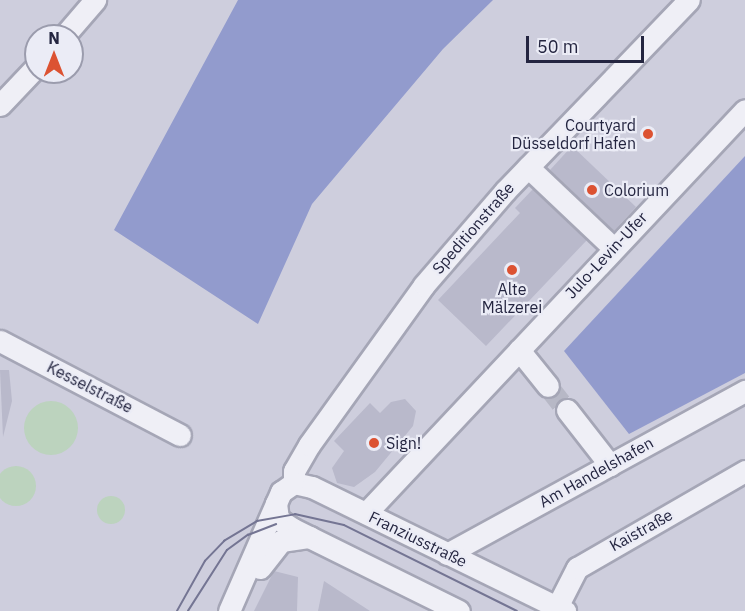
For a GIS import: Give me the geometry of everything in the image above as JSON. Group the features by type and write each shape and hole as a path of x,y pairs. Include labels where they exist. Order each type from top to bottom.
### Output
{"street":[{"path":"74,24 95,0"},
{"name":"Speditionstraße","path":"294,483 294,471 309,445 424,285 528,167 689,0"},
{"path":"0,105 24,80"},
{"name":"Julo-Levin-Ufer","path":"366,513 745,110"},
{"path":"528,167 607,242"},
{"name":"Kesselstraße","path":"0,341 180,435"},
{"path":"519,350 548,386"},
{"name":"Am Handelshafen","path":"447,554 745,391"},
{"path":"567,410 610,465"},
{"name":"Kaistraße","path":"561,609 577,567 745,471"},
{"path":"230,611 276,502 285,487 294,483"},
{"name":"Franziusstraße","path":"294,483 312,487 561,609"},
{"path":"276,502 279,519 459,611"},
{"path":"246,574 258,571 281,541 300,536 318,540"}],"shaded area":[{"path":"0,0 745,0 745,611 0,611"}],"green space":[{"path":"51,401 61,403 70,409 76,418 78,428 76,438 70,447 61,453 51,455 41,453 32,447 26,438 24,428 26,418 32,409 41,403"},
{"path":"16,466 30,472 36,486 30,500 16,506 2,500 -4,486 2,472"},
{"path":"111,496 121,500 125,510 121,520 111,524 101,520 97,510 101,500"}],"water":[{"path":"238,0 493,0 443,49 312,204 258,324 114,230"},
{"path":"745,156 745,373 629,434 564,351"}],"building":[{"name":"Colorium","path":"572,146 636,207 614,231 550,170"},
{"name":"Alte Mälzerei","path":"533,189 587,240 486,346 438,300 520,213 515,208"},
{"path":"0,370 9,370 12,401 3,437"},
{"name":"Sign!","path":"405,399 416,411 413,426 375,472 354,487 337,483 332,468 344,451 334,441 370,403 380,413 391,402"},
{"path":"274,571 298,577 297,611 254,611"},
{"path":"324,581 370,611 318,611"}],"tunnel":[{"path":"548,386 567,410"}],"tram line":[{"path":"177,611 205,561 224,541 257,521 295,514 344,525 517,611"},
{"path":"188,611 227,550 248,535 276,524"}],"place":[{"name":"Courtyard Düsseldorf Hafen","path":"648,134"},
{"name":"Colorium","path":"592,190"},
{"name":"Alte Mälzerei","path":"512,270"},
{"name":"Sign!","path":"374,443"}]}
